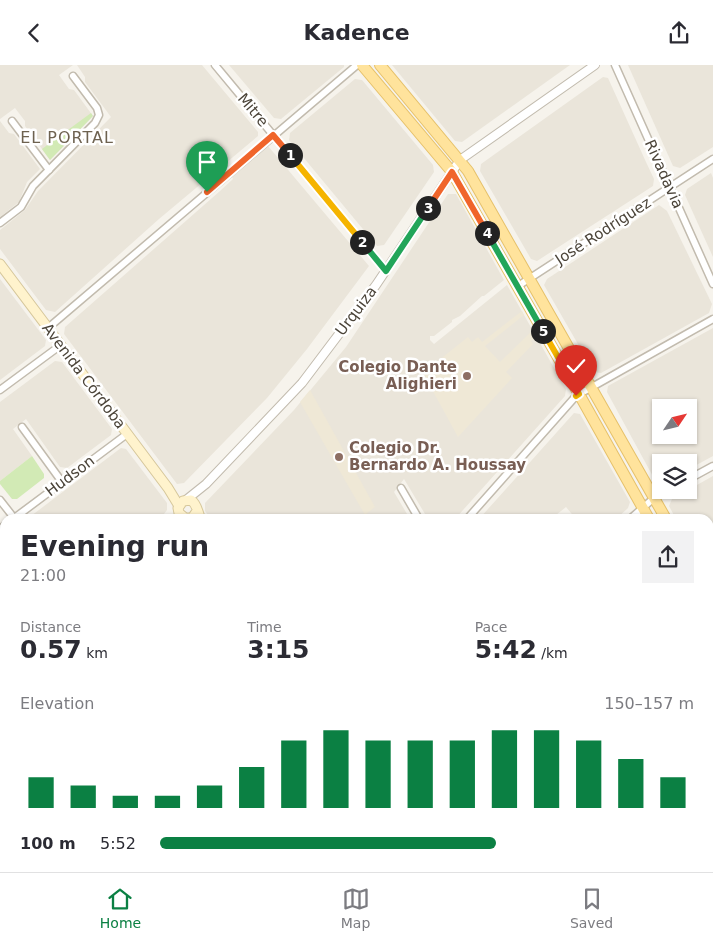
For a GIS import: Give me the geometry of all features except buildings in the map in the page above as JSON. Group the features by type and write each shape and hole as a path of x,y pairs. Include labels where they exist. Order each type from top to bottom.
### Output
{"main road":[{"path":"362,65 452,172 646,514"},
{"path":"380,65 468,171 652,494"},
{"path":"452,172 470,187 484,210 495,218"},
{"name":"Avenida Córdoba","path":"0,264 181,507"},
{"path":"579,394 596,407 605,422 618,434"},
{"path":"614,456 629,471 642,489 652,496"},
{"path":"655,499 663,514"},
{"path":"181,507 193,501 198,512"}],"street":[{"name":"Mitre","path":"215,65 386,271"},
{"path":"48,328 357,65"},
{"name":"Urquiza","path":"181,507 206,484 295,391 386,271 460,161 596,65"},
{"name":"Rivadavia","path":"615,65 713,284"},
{"path":"0,223 22,207 34,186 95,123 99,115 97,108 73,76"},
{"path":"12,121 49,170"},
{"name":"José Rodríguez","path":"518,286 713,159"},
{"path":"471,514 579,394 713,319"},
{"path":"0,390 61,345"},
{"path":"22,427 62,482"},
{"name":"Hudson","path":"20,514 127,434"},
{"path":"697,475 713,466"},
{"name":"Urquiza","path":"198,512 206,484"},
{"path":"401,488 416,514"},
{"path":"636,514 653,499"},
{"path":"0,500 10,514"}],"shaded area":[{"path":"0,65 73,65 59,75 69,89 74,90 93,116 50,160 25,126 25,121 15,108 0,119"},
{"path":"77,65 202,65 258,132 258,136 159,219 55,312 46,310 0,249 0,230 25,210 38,191 111,117 85,82 85,77"},
{"path":"229,65 344,65 344,67 281,119 274,118"},
{"path":"392,65 570,65 462,142 455,141"},
{"path":"628,65 713,65 713,147 680,168 673,166"},
{"path":"603,77 608,78 654,179 653,186 537,261 531,259 480,171 481,164"},
{"path":"355,79 362,80 433,165 434,172 384,245 377,246 289,140 290,133"},
{"path":"0,121 9,133 14,134 40,169 27,182 19,202 0,217"},
{"path":"268,146 369,266 307,349 267,398 184,483 177,484 64,334 65,327 220,191 233,179 232,177"},
{"path":"711,173 713,178 713,257 685,195 687,189"},
{"path":"448,194 456,194 504,280 434,336 430,336 430,340 434,344 507,285 566,389 565,396 459,514 425,514 404,479 394,492 407,514 207,514 205,511 205,503 294,410 346,347"},
{"path":"659,205 667,211 712,304 709,313 601,373 594,372 544,285 547,279"},
{"path":"0,279 46,340 45,346 0,380"},
{"name":"Colegio Dante Alighieri","path":"522,311 524,315 485,346 500,362 533,330 536,337 531,341 533,344 506,372 512,378 458,437 423,373 468,337 472,342 478,337 482,342"},
{"path":"713,328 713,456 697,465 697,454 652,454 652,475 607,392 608,386"},
{"path":"55,361 62,362 112,429 111,435 67,468 60,467 26,419 13,429 32,456 0,481 0,402"},
{"name":"Colegio Dr. Bernardo A. Houssay","path":"310,390 375,507 366,514 364,514 300,402"},
{"path":"574,413 580,414 630,502 628,508 621,514 572,514 566,507 557,514 483,514"},
{"path":"121,448 126,449 167,503 167,510 164,514 34,514"},
{"path":"713,476 713,514 673,514 669,506 672,499 697,499 697,485"}],"green space":[{"path":"91,113 93,116 50,160 42,149"},
{"path":"32,456 44,474 44,478 17,499 12,499 0,484 0,481"}],"place":[{"name":"Colegio Dante Alighieri","path":"467,376"},
{"name":"Colegio Dr. Bernardo A. Houssay","path":"339,457"}],"district":[{"name":"EL PORTAL","path":"67,137"}],"route":[{"path":"207,192 273,135 386,271 452,172 579,394 576,396"}]}
